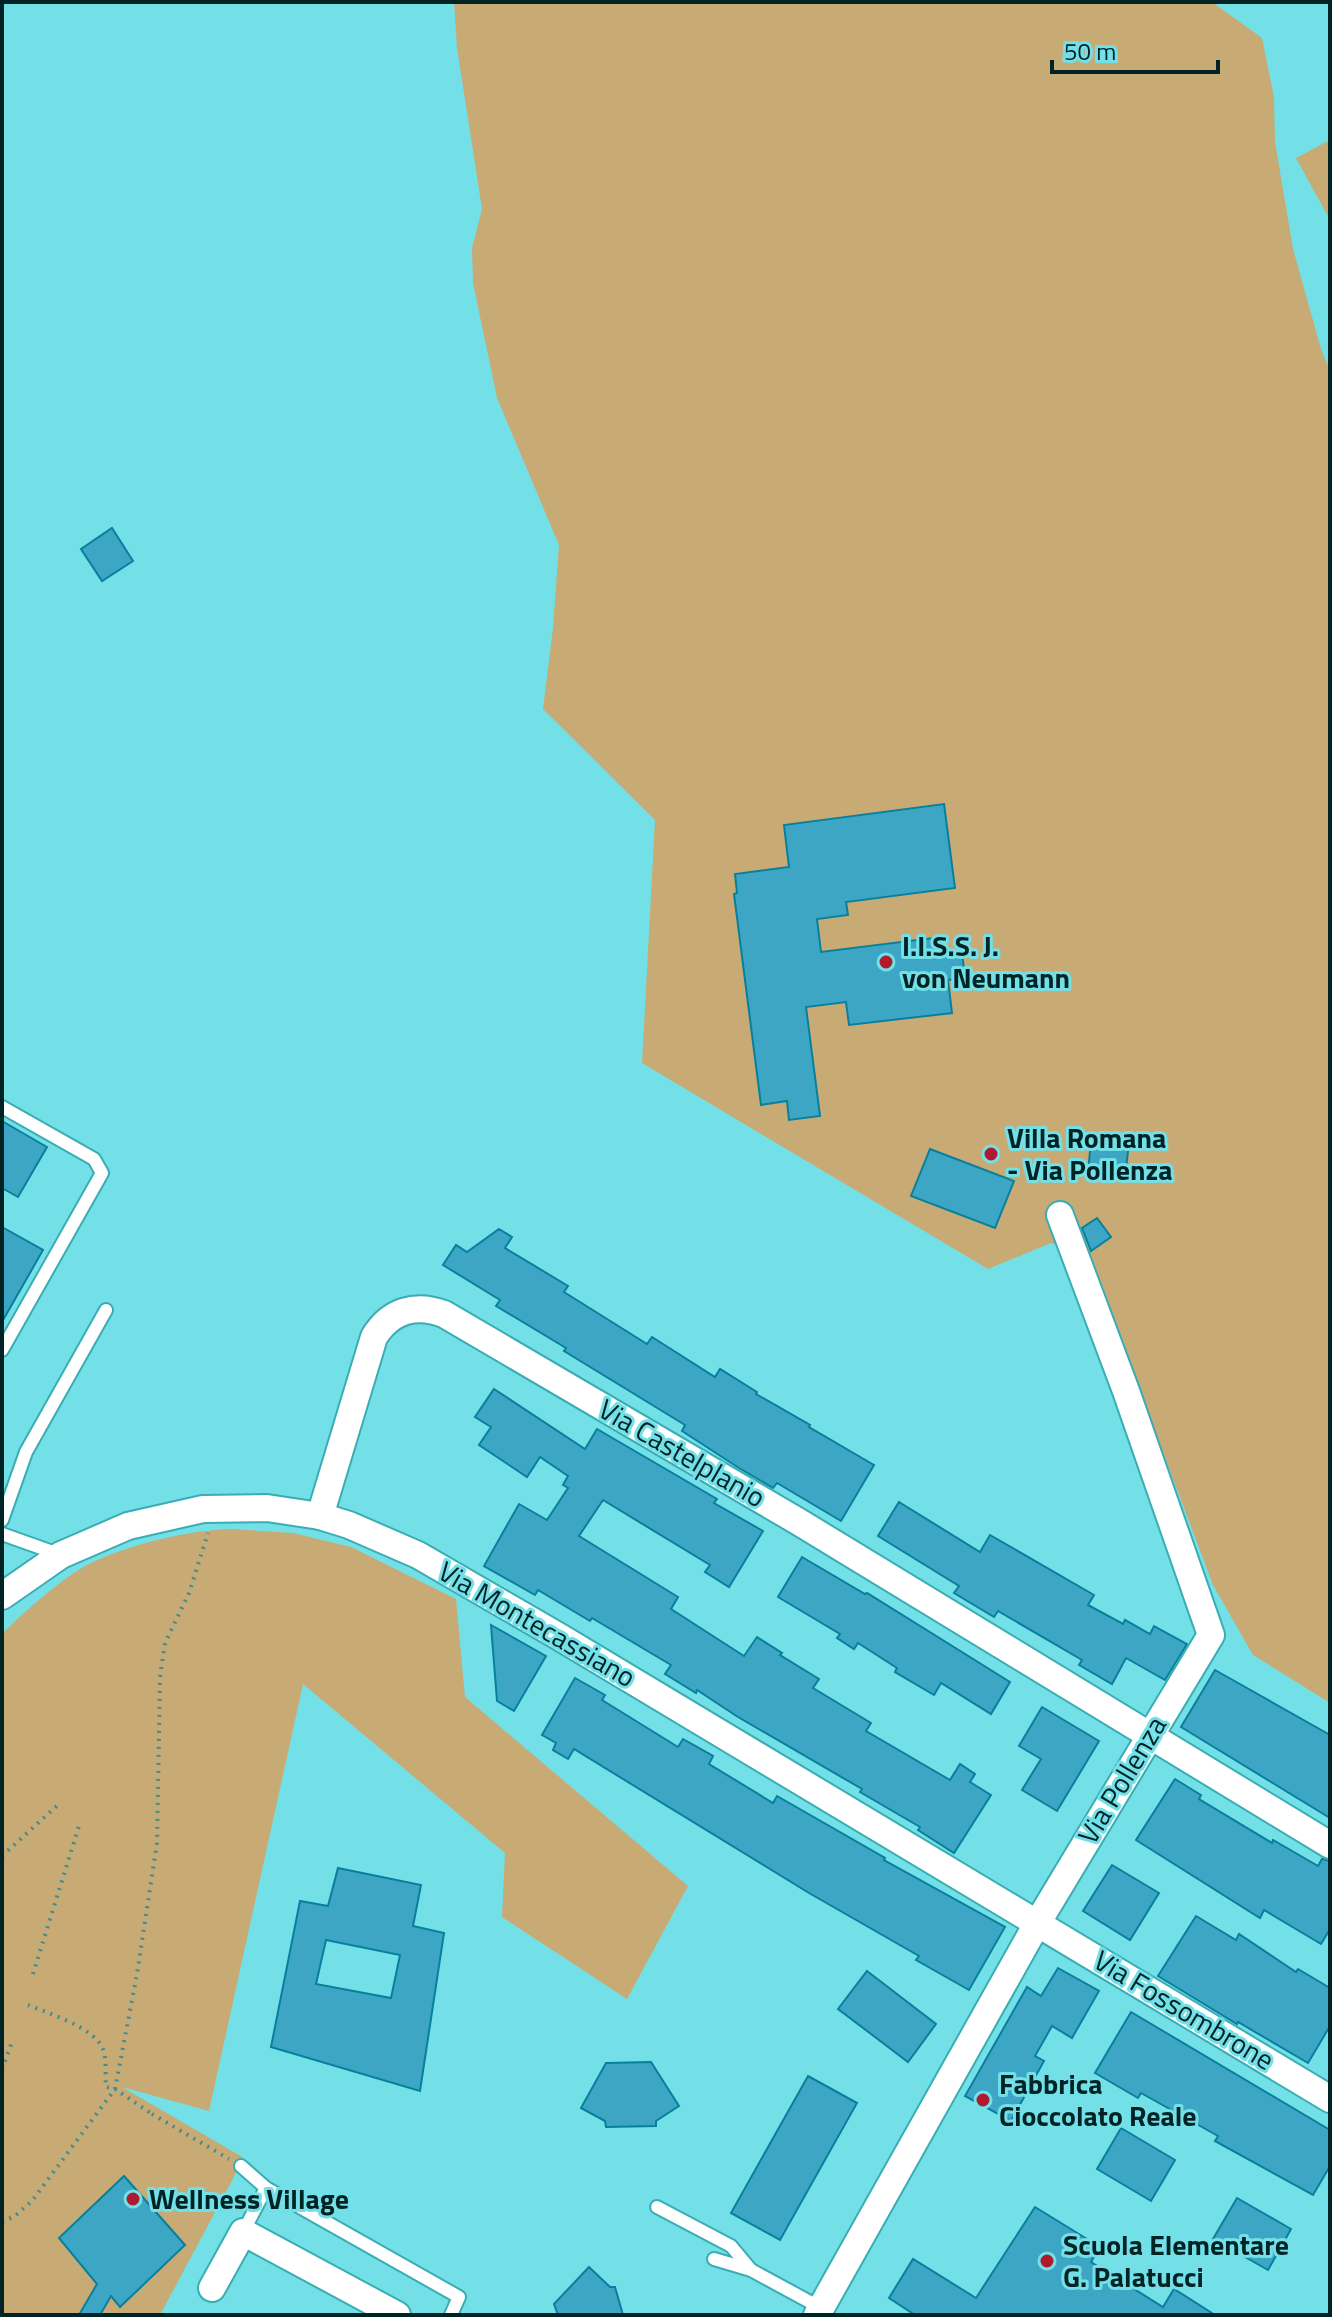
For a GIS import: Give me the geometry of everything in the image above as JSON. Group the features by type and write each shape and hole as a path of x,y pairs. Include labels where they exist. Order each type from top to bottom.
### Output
{"street":[{"name":"Via Pollenza","path":"819,2311 1038,1922 1211,1635 1126,1391 1060,1215"},
{"name":"Via Castelplanio","path":"320,1516 374,1337 385,1322 398,1313 409,1309 432,1310 444,1314 799,1522 1330,1845"},
{"name":"Via Montecassiano","path":"2,1596 61,1555 128,1526 203,1509 267,1508 320,1516 379,1536 418,1555 1038,1922"},
{"name":"Via Fossombrone","path":"1038,1922 1330,2099"},
{"path":"212,2288 243,2232 397,2315"}],"lane":[{"path":"2,1107 94,1159 102,1173 2,1350"},
{"path":"2,1520 26,1452 106,1310"},
{"path":"2,1534 61,1555"},
{"path":"241,2166 266,2188 459,2297 451,2315"},
{"path":"243,2232 266,2188"},
{"path":"657,2207 731,2246 751,2270"},
{"path":"714,2259 751,2270 819,2311"}],"path":[{"path":"2,2222 15,2216 32,2201 115,2089 140,1960 157,1843 160,1677 165,1643 189,1593 209,1527"},
{"path":"2,1856 60,1803"},
{"path":"33,1974 79,1826"},
{"path":"28,2005 95,2036 104,2055 106,2087 115,2089 241,2166"},
{"path":"2,2069 12,2042"}],"shaded area":[{"path":"454,2 1212,2 1262,38 1274,97 1275,142 1293,249 1330,371 1330,1703 1253,1655 1213,1585 1089,1256 1051,1243 988,1269 642,1063 655,820 543,709 559,545 497,398 473,283 472,248 482,209 457,48"},
{"path":"1330,140 1330,220 1296,158"},
{"path":"233,1529 293,1533 351,1547 456,1599 465,1697 688,1886 627,1999 502,1917 505,1853 303,1684 209,2111 122,2087 244,2158 160,2315 2,2315 2,1634 56,1586 89,1564 160,1539"}],"building":[{"path":"112,528 133,561 102,581 81,549"},
{"name":"I.I.S.S. J. von Neumann","path":"944,804 955,888 846,902 848,915 817,919 821,952 941,937 943,954 962,952 965,978 948,980 952,1013 849,1025 846,1002 806,1007 820,1116 789,1120 787,1101 761,1105 734,894 737,893 735,874 789,867 784,825"},
{"path":"2,1121 47,1147 18,1197 2,1188"},
{"path":"1091,1140 1129,1143 1125,1177 1088,1173"},
{"path":"930,1149 1014,1181 995,1228 911,1196"},
{"path":"1097,1218 1111,1237 1091,1251 1082,1228"},
{"path":"2,1227 43,1250 2,1322"},
{"path":"499,1229 512,1237 505,1248 568,1286 564,1292 647,1344 652,1337 715,1377 720,1369 874,1465 841,1521 777,1483 773,1488 739,1468 682,1431 685,1425 564,1351 566,1348 496,1306 500,1300 443,1265 456,1245 467,1252"},
{"path":"494,1389 585,1449 597,1429 717,1499 714,1503 763,1531 729,1587 705,1572 710,1565 603,1500 579,1536 678,1597 671,1609 744,1656 757,1637 782,1653 780,1655 819,1679 813,1688 871,1723 866,1731 950,1780 960,1764 975,1774 970,1782 991,1795 954,1853 918,1830 920,1827 860,1792 862,1789 665,1674 671,1665 592,1618 590,1621 538,1590 535,1595 484,1566 519,1504 547,1520 568,1488 563,1485 568,1476 540,1457 527,1477 479,1445 491,1427 475,1417"},
{"path":"899,1502 980,1552 990,1535 1094,1595 1088,1605 1123,1624 1125,1620 1150,1634 1154,1626 1187,1644 1165,1680 1126,1658 1112,1684 1079,1665 1082,1660 998,1611 994,1617 954,1593 959,1586 878,1536"},
{"path":"802,1557 867,1593 1010,1682 991,1714 941,1683 934,1695 895,1672 897,1668 858,1643 854,1649 837,1638 840,1634 778,1597"},
{"path":"491,1625 546,1656 514,1711 497,1701"},
{"path":"1215,1670 1330,1735 1330,1818 1181,1727"},
{"path":"575,1678 605,1695 602,1700 678,1747 683,1739 713,1756 709,1764 773,1803 777,1796 1005,1927 969,1990 916,1960 919,1956 809,1893 574,1749 568,1759 553,1750 556,1743 542,1735"},
{"path":"1042,1707 1099,1741 1057,1811 1022,1790 1041,1759 1019,1746"},
{"path":"1175,1779 1201,1795 1199,1799 1272,1843 1273,1840 1318,1866 1322,1859 1330,1861 1330,1929 1321,1944 1264,1910 1260,1918 1136,1840"},
{"path":"1112,1865 1159,1893 1130,1940 1083,1911"},
{"path":"338,1868 421,1885 413,1926 444,1933 420,2091 271,2047 300,1901 328,1906","holes":["326,1940 400,1955 391,1998 316,1984"]},
{"path":"1196,1916 1236,1940 1239,1934 1296,1972 1298,1969 1330,1988 1330,2026 1308,2063 1158,1976"},
{"path":"1058,1968 1099,1991 1072,2038 1052,2026 1035,2056 1044,2061 1011,2121 965,2096 1027,1987 1041,1996"},
{"path":"867,1971 936,2024 908,2062 838,2009"},
{"path":"1131,2012 1330,2130 1330,2166 1313,2195 1215,2141 1218,2136 1141,2093 1138,2098 1095,2073"},
{"path":"651,2062 679,2106 656,2121 656,2126 606,2127 605,2121 581,2108 606,2063"},
{"path":"808,2076 857,2103 780,2240 731,2213"},
{"path":"1121,2128 1175,2160 1151,2201 1097,2169"},
{"path":"124,2176 185,2245 120,2307 111,2296 100,2315 79,2315 97,2284 59,2238"},
{"path":"1237,2198 1291,2229 1268,2270 1213,2239"},
{"name":"Scuola Elementare G. Palatucci","path":"1035,2207 1100,2247 1091,2262 1163,2307 1174,2289 1215,2315 915,2315 889,2298 913,2259 976,2298"},
{"path":"589,2267 610,2287 615,2287 623,2315 558,2315 554,2304"}],"place":[{"name":"I.I.S.S. J. von Neumann","path":"886,962"},
{"name":"Villa Romana - Via Pollenza","path":"991,1154"},
{"name":"Fabbrica Cioccolato Reale","path":"983,2100"},
{"name":"Wellness Village","path":"133,2199"},
{"name":"Scuola Elementare G. Palatucci","path":"1047,2261"}]}
